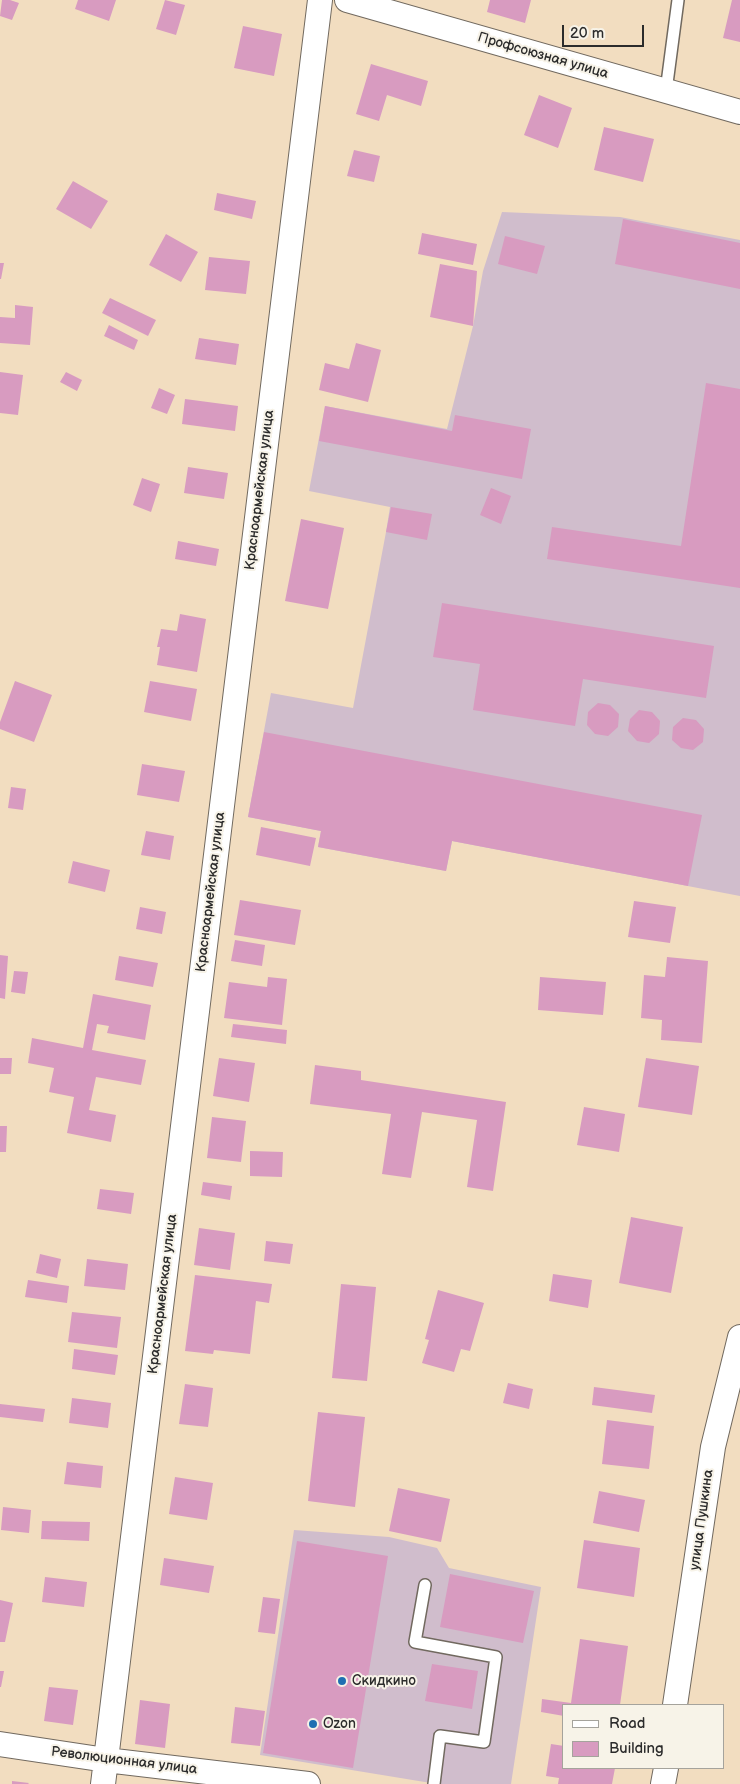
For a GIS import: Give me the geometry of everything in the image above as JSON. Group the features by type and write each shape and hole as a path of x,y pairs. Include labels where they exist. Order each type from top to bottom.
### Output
{"street":[{"name":"Красноармейская улица","path":"103,1784 320,0"},
{"name":"Профсоюзная улица","path":"347,0 740,112"},
{"name":"улица Пушкина","path":"675,1704 713,1447 740,1337"},
{"name":"Революционная улица","path":"0,1744 106,1760 308,1784"},
{"path":"663,1784 666,1769"}],"lane":[{"path":"666,90 678,0"},
{"path":"425,1585 415,1642 496,1657 484,1742 440,1736 434,1784"}],"shaded area":[{"path":"502,212 620,217 740,240 740,896 452,841 446,871 318,847 321,831 248,817 271,693 353,708 386,532 390,507 309,491 325,406 447,429 473,326 483,271"},
{"path":"294,1530 389,1537 437,1548 449,1568 541,1587 511,1784 437,1784 260,1755"}],"building":[{"path":"2,0 19,3 12,20 0,16"},
{"path":"78,0 116,0 109,21 75,9"},
{"path":"165,0 185,5 176,35 156,29"},
{"path":"490,0 531,0 525,23 487,12"},
{"path":"732,0 740,0 740,42 723,38"},
{"path":"243,26 282,34 274,76 234,68"},
{"path":"371,64 428,81 421,106 387,95 379,121 356,114"},
{"path":"539,95 572,108 558,148 524,135"},
{"path":"604,127 654,139 643,182 594,170"},
{"path":"354,150 380,156 374,182 347,176"},
{"path":"73,181 108,201 91,229 56,209"},
{"path":"217,193 256,201 252,219 214,210"},
{"path":"623,219 740,243 740,289 615,264"},
{"path":"422,233 477,244 473,265 418,254"},
{"path":"166,234 198,252 181,282 149,265"},
{"path":"505,236 545,246 537,274 498,264"},
{"path":"209,257 250,261 246,294 205,290"},
{"path":"0,263 4,263 1,279 0,279"},
{"path":"440,264 477,271 473,326 430,317"},
{"path":"110,298 156,320 148,336 102,313"},
{"path":"15,305 33,307 30,345 0,343 0,317 15,318"},
{"path":"109,325 138,340 134,350 104,336"},
{"path":"199,338 239,344 236,365 195,359"},
{"path":"356,343 381,350 368,402 319,390 325,363 349,369"},
{"path":"0,372 23,375 18,415 0,413"},
{"path":"66,372 82,380 77,391 60,382"},
{"path":"706,383 740,389 740,588 547,559 552,527 681,546"},
{"path":"159,388 175,395 167,414 151,408"},
{"path":"185,399 238,406 235,431 182,424"},
{"path":"325,406 452,431 455,415 531,429 522,479 319,441"},
{"path":"188,467 228,473 224,499 184,493"},
{"path":"142,478 160,484 151,512 133,505"},
{"path":"491,488 511,496 501,524 480,515"},
{"path":"391,507 432,514 427,540 386,532"},
{"path":"301,519 344,528 328,609 285,601"},
{"path":"178,541 219,549 216,566 175,559"},
{"path":"442,603 714,646 706,698 583,679 575,726 473,710 480,664 433,657"},
{"path":"180,614 206,619 197,672 157,665 160,647 157,647 161,629 177,631"},
{"path":"15,681 52,695 34,742 0,729 0,722"},
{"path":"150,681 197,689 191,721 144,712"},
{"path":"598,703 610,705 619,714 618,727 608,736 595,734 587,725 588,712"},
{"path":"639,710 652,712 660,721 659,734 649,743 637,741 628,731 630,719"},
{"path":"683,718 696,720 704,729 703,742 693,750 681,748 672,740 673,727"},
{"path":"264,732 702,815 688,886 452,841 446,871 318,847 321,831 248,817"},
{"path":"142,764 185,771 179,802 137,795"},
{"path":"11,787 26,789 23,810 8,808"},
{"path":"261,827 316,838 310,866 256,855"},
{"path":"146,831 174,836 170,860 141,855"},
{"path":"73,861 110,870 105,892 68,883"},
{"path":"240,900 301,910 295,945 234,935"},
{"path":"634,901 676,907 670,943 628,937"},
{"path":"140,907 166,912 162,934 136,929"},
{"path":"235,940 265,945 262,966 231,961"},
{"path":"0,955 8,956 5,999 0,998"},
{"path":"119,956 158,963 153,987 115,980"},
{"path":"667,957 708,961 702,1043 661,1040 662,1020 641,1018 644,975 665,977"},
{"path":"14,971 28,972 25,994 11,992"},
{"path":"268,977 287,979 282,1025 224,1018 229,982 267,987"},
{"path":"540,977 606,982 603,1015 538,1010"},
{"path":"93,994 151,1005 145,1040 107,1033 109,1026 97,1024 92,1050 146,1060 141,1085 96,1077 89,1110 116,1115 111,1142 67,1133 74,1097 49,1092 54,1068 28,1063 32,1038 83,1048"},
{"path":"233,1024 287,1030 286,1044 231,1037"},
{"path":"0,1058 12,1058 11,1074 0,1074"},
{"path":"219,1058 255,1063 249,1102 213,1096"},
{"path":"646,1058 699,1066 692,1115 638,1107"},
{"path":"315,1065 361,1071 361,1080 506,1102 493,1191 467,1187 477,1120 422,1112 411,1178 382,1174 391,1114 310,1104"},
{"path":"584,1107 625,1114 619,1152 577,1145"},
{"path":"212,1117 246,1121 241,1162 207,1158"},
{"path":"0,1126 7,1126 6,1152 0,1152"},
{"path":"250,1151 283,1152 282,1177 250,1176"},
{"path":"203,1182 232,1186 230,1200 201,1195"},
{"path":"100,1189 134,1193 131,1214 97,1209"},
{"path":"631,1217 683,1227 671,1293 619,1283"},
{"path":"199,1228 235,1233 230,1270 194,1265"},
{"path":"266,1241 293,1244 290,1264 264,1261"},
{"path":"40,1254 61,1259 57,1278 36,1273"},
{"path":"87,1259 128,1264 125,1290 84,1286"},
{"path":"553,1274 592,1280 588,1308 549,1301"},
{"path":"195,1275 272,1284 269,1303 256,1301 250,1354 214,1350 213,1354 185,1351"},
{"path":"28,1280 69,1286 67,1303 25,1297"},
{"path":"341,1284 376,1287 367,1381 332,1378"},
{"path":"438,1290 484,1303 470,1351 461,1349 454,1372 422,1363 429,1340 425,1339"},
{"path":"72,1312 121,1317 117,1348 68,1342"},
{"path":"74,1349 118,1355 115,1375 72,1369"},
{"path":"508,1383 533,1389 529,1409 503,1403"},
{"path":"185,1384 213,1388 208,1427 179,1424"},
{"path":"594,1387 655,1395 652,1413 592,1405"},
{"path":"72,1398 111,1403 108,1428 69,1423"},
{"path":"0,1404 45,1409 43,1422 0,1417"},
{"path":"318,1412 365,1417 355,1507 308,1501"},
{"path":"607,1420 654,1426 649,1469 602,1464"},
{"path":"67,1462 103,1466 101,1488 64,1484"},
{"path":"175,1477 213,1483 207,1520 169,1514"},
{"path":"398,1488 450,1499 441,1542 389,1531"},
{"path":"599,1491 645,1500 639,1532 593,1523"},
{"path":"3,1507 31,1510 29,1533 1,1530"},
{"path":"42,1521 90,1522 89,1541 41,1539"},
{"path":"584,1540 640,1548 634,1597 577,1588"},
{"path":"297,1541 388,1556 353,1768 263,1753"},
{"path":"164,1558 214,1566 209,1593 160,1585"},
{"path":"450,1574 534,1591 523,1643 440,1627"},
{"path":"45,1577 87,1582 84,1607 42,1602"},
{"path":"263,1597 280,1599 275,1634 258,1632"},
{"path":"0,1600 13,1603 5,1642 0,1642"},
{"path":"580,1639 628,1646 620,1704 562,1704 562,1716 541,1712 542,1699 571,1703"},
{"path":"432,1664 478,1671 472,1709 425,1701"},
{"path":"0,1671 4,1671 1,1687 0,1687"},
{"path":"49,1687 78,1690 73,1725 44,1721"},
{"path":"140,1700 170,1704 165,1748 135,1744"},
{"path":"235,1707 265,1711 260,1746 231,1743"},
{"path":"551,1744 562,1746 562,1769 615,1769 612,1784 558,1784 559,1778 546,1776"},
{"path":"12,1781 29,1783 12,1784"}],"place":[{"name":"Скидкино","path":"342,1681"},
{"name":"Ozon","path":"313,1724"}]}
